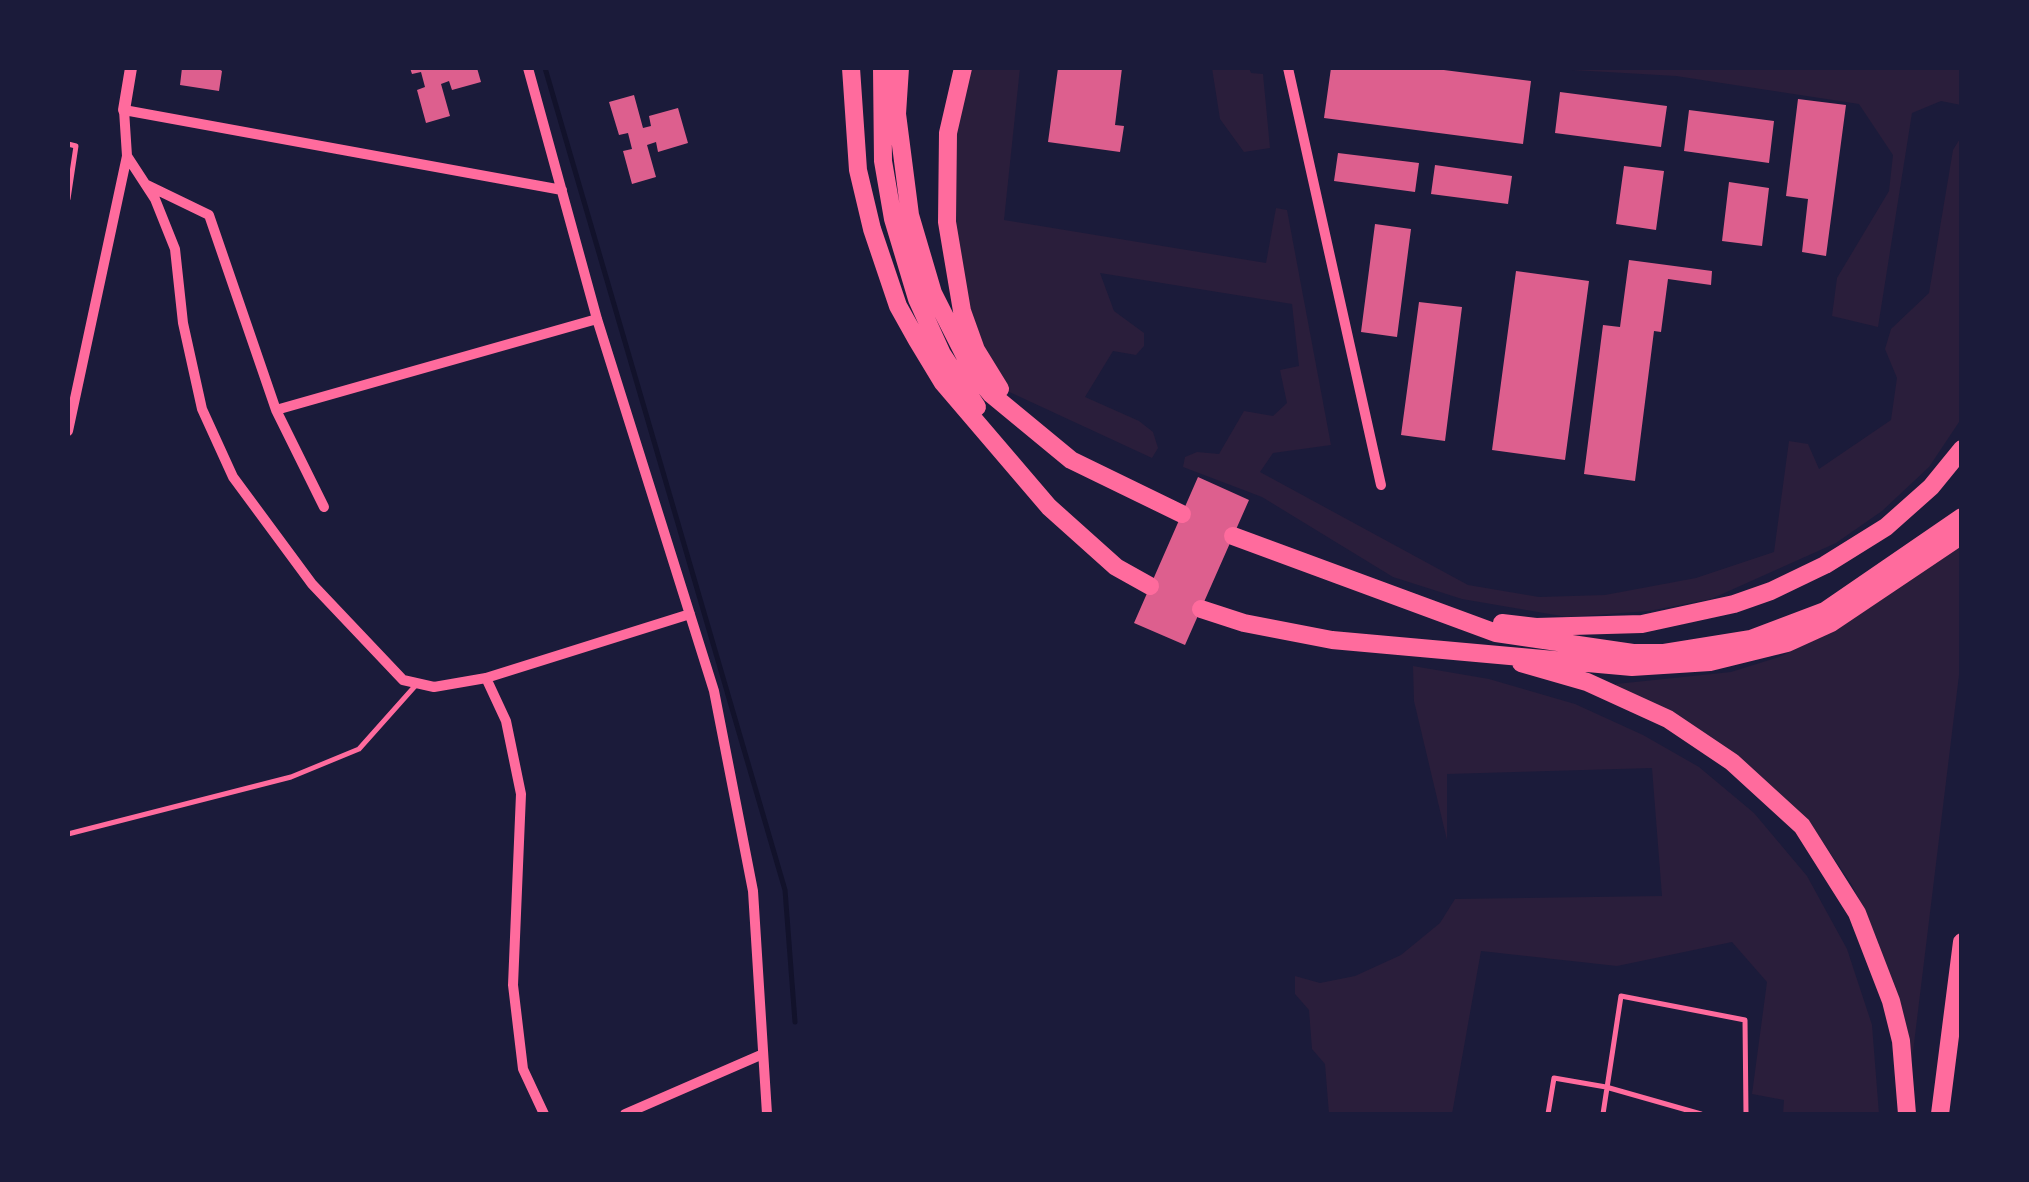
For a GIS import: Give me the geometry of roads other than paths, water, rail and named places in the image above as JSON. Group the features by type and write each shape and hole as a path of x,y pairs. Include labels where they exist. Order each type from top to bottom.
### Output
{"highway":[{"path":"851,68 858,170 872,229 898,306 944,383 1049,506 1116,566 1150,586"},
{"path":"882,68 883,161 893,218 917,299 959,382 1049,506"},
{"path":"900,68 900,159 910,215 934,293 958,346 982,383 1071,460 1182,514"},
{"path":"963,68 948,133 946,173 948,238 962,311 976,350 995,384 1071,460"},
{"path":"1383,595 1496,622 1536,627 1642,624 1689,616 1771,590 1858,546 1909,508 1962,449"},
{"path":"1201,609 1288,633 1632,667 1710,662 1787,643 1831,623 1962,517"},
{"path":"1233,536 1383,595 1496,633 1633,653 1664,653 1708,648 1782,630 1825,611 1962,534"},
{"path":"1377,642 1513,661 1587,682 1668,719 1765,789 1802,826 1858,914 1898,1027 1906,1114"},
{"path":"1940,1114 1962,942"}],"street":[{"path":"68,431 127,156 124,110 131,68"},
{"path":"528,68 597,319 714,692 753,891 767,1114"},
{"path":"1288,68 1381,486"},
{"path":"124,110 562,190"},
{"path":"127,156 146,185 175,249 183,323 202,409 233,476 312,584 403,680 434,686 486,678 690,614"},
{"path":"146,185 209,214 276,410 324,507"},
{"path":"276,410 597,319"},
{"path":"486,678 506,721 521,794 513,985 523,1069 544,1114"},
{"path":"625,1114 763,1054"}],"lane":[{"path":"68,144 76,146 68,199"},
{"path":"68,834 291,777 359,749 418,683"},
{"path":"1604,1114 1621,996 1745,1020 1746,1114"},
{"path":"1548,1114 1554,1078 1606,1087 1702,1114"}],"waterway":[{"path":"545,68 785,890 795,1022"}]}
